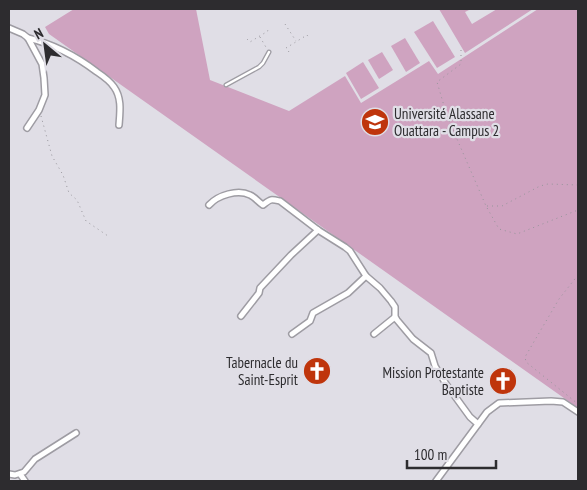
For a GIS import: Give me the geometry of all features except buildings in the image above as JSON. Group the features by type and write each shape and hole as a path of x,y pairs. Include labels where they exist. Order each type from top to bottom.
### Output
{"street":[{"path":"9,28 28,38 42,64 45,96 39,110 27,128"},
{"path":"28,38 45,42 62,50 89,66 107,80 115,88 119,99 121,108 120,124"},
{"path":"209,205 220,196 231,194 249,194 262,205 270,199 274,199 294,210 318,230 345,247 355,258 366,276 391,301 395,307 395,317 413,339 431,353 446,384 470,417 478,424"},
{"path":"241,316 259,293 260,288 318,230"},
{"path":"292,334 310,322 313,313 348,293 366,276"},
{"path":"374,334 395,317"},
{"path":"436,481 487,412 498,403 562,402 578,412"},
{"path":"9,474 24,472 35,459 76,433"},
{"path":"20,474 25,481"}],"lane":[{"path":"226,85 259,67 269,52"}],"path":[{"path":"285,24 297,41"},
{"path":"247,39 250,42 268,31 266,27"},
{"path":"289,52 286,48 297,41 307,35 310,39"},
{"path":"259,36 269,52"},
{"path":"462,50 461,64 436,82 447,116 486,206 499,228 518,234 578,210"},
{"path":"39,110 52,156 63,175 69,193 76,200 86,221 108,236"},
{"path":"486,206 502,206 540,186 548,184 578,184"},
{"path":"578,275 559,299 525,357 526,362 578,404"}],"shaded area":[{"name":"Université Alassane Ouattara - Campus 2","path":"74,9 196,9 210,80 289,111 345,76 361,103 429,61 438,74 538,9 578,9 578,408 49,34 45,27"},
{"path":"439,9 471,9 465,12 472,24 497,9 533,9 465,53"},
{"path":"433,21 455,57 437,68 414,32"},
{"path":"405,38 420,63 406,72 391,46"},
{"path":"382,52 393,70 379,79 368,60"},
{"path":"363,62 379,88 361,99 346,73"}],"place":[{"name":"Université Alassane Ouattara - Campus 2","path":"375,122"},
{"name":"Tabernacle du Saint-Esprit","path":"317,371"},
{"name":"Mission Protestante Baptiste","path":"503,381"}]}
